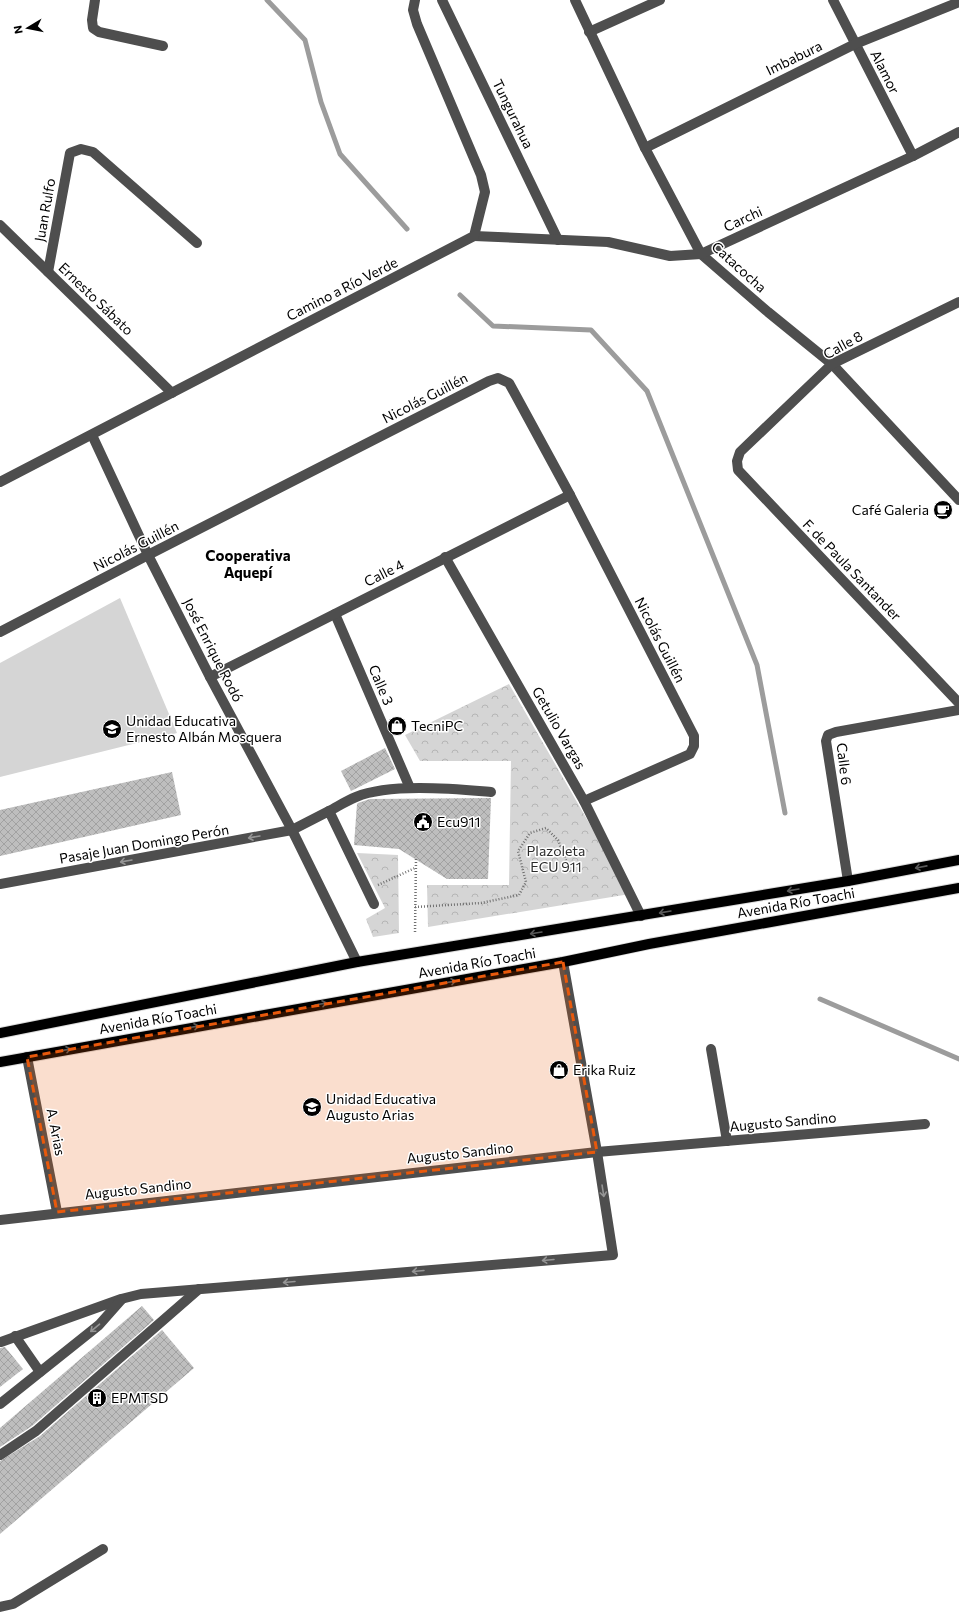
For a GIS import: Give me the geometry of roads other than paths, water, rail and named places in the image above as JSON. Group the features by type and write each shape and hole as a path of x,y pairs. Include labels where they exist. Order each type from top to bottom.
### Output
{"main road":[{"name":"Avenida Río Toachi","path":"0,1033 357,962 848,881 959,860"},
{"name":"Avenida Río Toachi","path":"0,1062 563,962 649,944 959,888"}],"street":[{"path":"95,0 92,20 93,28 99,32 163,46"},
{"path":"415,0 413,10 417,24 481,175 485,192 474,236"},
{"name":"Tungurahua","path":"442,0 558,240"},
{"name":"Catacocha","path":"575,0 645,148 701,254 768,312 832,364 959,500"},
{"path":"589,32 660,0"},
{"name":"Alamor","path":"833,0 913,156"},
{"name":"Imbabura","path":"645,148 855,44 959,2"},
{"name":"Carchi","path":"474,236 608,242 670,256 701,254 913,156 959,132"},
{"name":"Juan Rulfo","path":"48,272 70,153 81,149 93,152 198,243"},
{"name":"Ernesto Sábato","path":"0,225 172,392"},
{"name":"Camino a Río Verde","path":"0,482 474,236"},
{"name":"Calle 8","path":"740,452 832,364 959,302"},
{"name":"Nicolás Guillén","path":"0,632 489,381 498,378 509,383 570,495 694,736 694,746 690,754 584,801"},
{"name":"José Enrique Rodó","path":"92,435 148,555 210,677 292,830 357,962"},
{"name":"F. de Paula Santander","path":"740,452 737,461 738,470 959,703"},
{"name":"Calle 4","path":"210,677 570,495"},
{"name":"Getulio Vargas","path":"445,557 584,801 641,916"},
{"name":"Calle 3","path":"336,614 410,788"},
{"name":"Calle 6","path":"848,881 826,741 828,735 836,732 959,710"},
{"name":"Pasaje Juan Domingo Perón","path":"0,884 292,830 356,796 381,791 410,788 451,788 491,792"},
{"path":"328,811 374,904"},
{"path":"1,1342 122,1299 141,1294 613,1255 597,1152 563,962"},
{"path":"711,1049 727,1141"},
{"name":"A. Arias","path":"27,1057 57,1212"},
{"name":"Augusto Sandino","path":"0,1220 57,1212 597,1152 925,1124"},
{"path":"0,1455 36,1431 200,1289"},
{"path":"0,1404 99,1325 122,1299"},
{"path":"15,1336 40,1372"},
{"path":"0,1607 13,1604 103,1549"}],"waterway":[{"path":"267,0 305,40 321,102 340,154 407,229"},
{"path":"460,295 493,326 591,330 647,391 757,665 785,813"},
{"path":"820,999 959,1059"}],"place":[{"name":"Café Galeria","path":"943,510"},
{"name":"TecniPC","path":"397,726"},
{"name":"Unidad Educativa Ernesto Albán Mosquera","path":"112,729"},
{"name":"Ecu911","path":"423,822"},
{"name":"Erika Ruiz","path":"559,1070"},
{"name":"Unidad Educativa Augusto Arias","path":"312,1107"},
{"name":"EPMTSD","path":"97,1398"}],"district":[{"name":"Cooperativa Aquepí","path":"248,564"}],"park label":[{"name":"Plazoleta ECU 911","path":"556,860"}]}
